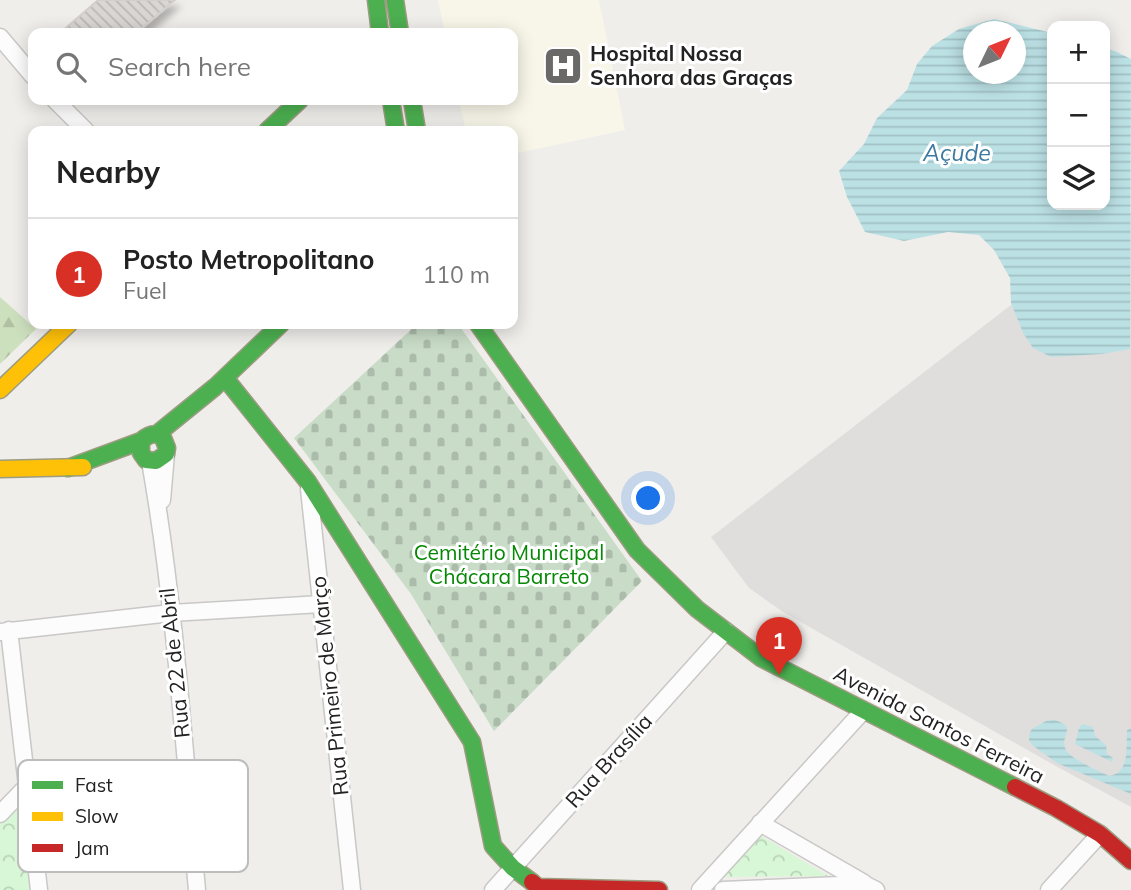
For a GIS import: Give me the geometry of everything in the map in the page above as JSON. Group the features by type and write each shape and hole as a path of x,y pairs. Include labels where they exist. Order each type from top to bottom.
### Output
{"street":[{"path":"376,0 376,28"},
{"path":"395,0 399,28"},
{"path":"0,37 28,70"},
{"path":"60,105 81,126"},
{"path":"272,126 295,105"},
{"path":"392,105 395,126"},
{"path":"413,105 416,126"},
{"path":"0,390 64,329"},
{"path":"0,469 68,468 159,461 163,443 220,382 276,329"},
{"name":"Avenida Santos Ferreira","path":"484,329 637,550 697,610 761,658 1056,808 1100,834 1131,862"},
{"path":"220,382 308,482 472,741 493,846 513,868 538,887 659,890"},
{"path":"68,468 141,441 148,435 163,443"},
{"path":"141,441 139,449 147,460"},
{"name":"Rua 22 de Abril","path":"160,520 163,443"},
{"name":"Rua 22 de Abril","path":"147,460 160,520 185,760"},
{"name":"Rua Primeiro de Março","path":"308,482 352,890"},
{"path":"22,760 4,631 171,613 321,604"},
{"name":"Rua Brasília","path":"493,890 726,631"},
{"path":"700,890 863,711"},
{"path":"0,814 18,795"},
{"path":"760,823 870,887"},
{"path":"1049,890 1100,834"},
{"path":"37,872 39,890"},
{"name":"Rua 22 de Abril","path":"195,872 197,890"},
{"path":"723,890 870,887"}],"shaded area":[{"name":"Hospital Nossa Senhora das Graças","path":"438,0 599,0 625,130 518,153 518,126 465,126 460,105 518,105 518,28 444,28"},
{"path":"1131,212 1131,807 783,612 749,588 711,537"}],"green space":[{"path":"0,297 28,322 28,329 36,329 0,364"},
{"name":"Cemitério Municipal Chácara Barreto","path":"412,329 462,329 642,581 494,731 411,594 294,438"},
{"path":"18,804 18,872 29,872 31,890 0,890 0,823"},
{"path":"761,836 828,876 722,877"}],"water":[{"name":"Açude","path":"1026,27 1047,32 1047,210 1110,210 1110,50 1131,59 1130,349 1102,354 1051,357 1033,348 1023,333 1011,303 1010,278 994,250 979,235 948,232 904,241 865,232 847,197 839,171 864,144 877,118 907,90 917,64 932,46 963,28 963,84 1026,84"},
{"path":"1054,720 1066,726 1066,750 1073,757 1109,776 1116,774 1124,765 1127,730 1131,728 1131,794 1057,763 1032,745 1029,734 1032,729 1046,721"},
{"path":"1082,724 1093,727 1095,736 1106,745 1107,754 1113,758 1112,762 1075,744"}],"building":[{"path":"98,0 175,0 142,28 66,28"}],"traffic: fast":[{"path":"376,0 379,28"},
{"path":"395,0 399,28"},
{"path":"272,126 295,105"},
{"path":"392,105 395,126"},
{"path":"413,105 416,126"},
{"path":"157,434 215,387 276,329"},
{"path":"482,329 637,550 697,609 761,658 1015,787"},
{"path":"225,378 308,482 472,742 493,846 513,868 532,882"},
{"path":"68,468 152,435 163,438 166,454 156,461 146,460 141,453 141,441"}],"traffic: slow":[{"path":"0,390 64,329"},
{"path":"0,469 83,467"}],"traffic: jam":[{"path":"1015,787 1100,834 1131,861"},
{"path":"532,882 538,887 659,890"}],"place":[{"name":"Hospital Nossa Senhora das Graças","path":"563,66"},
{"name":"Posto Metropolitano","path":"779,675"}]}
